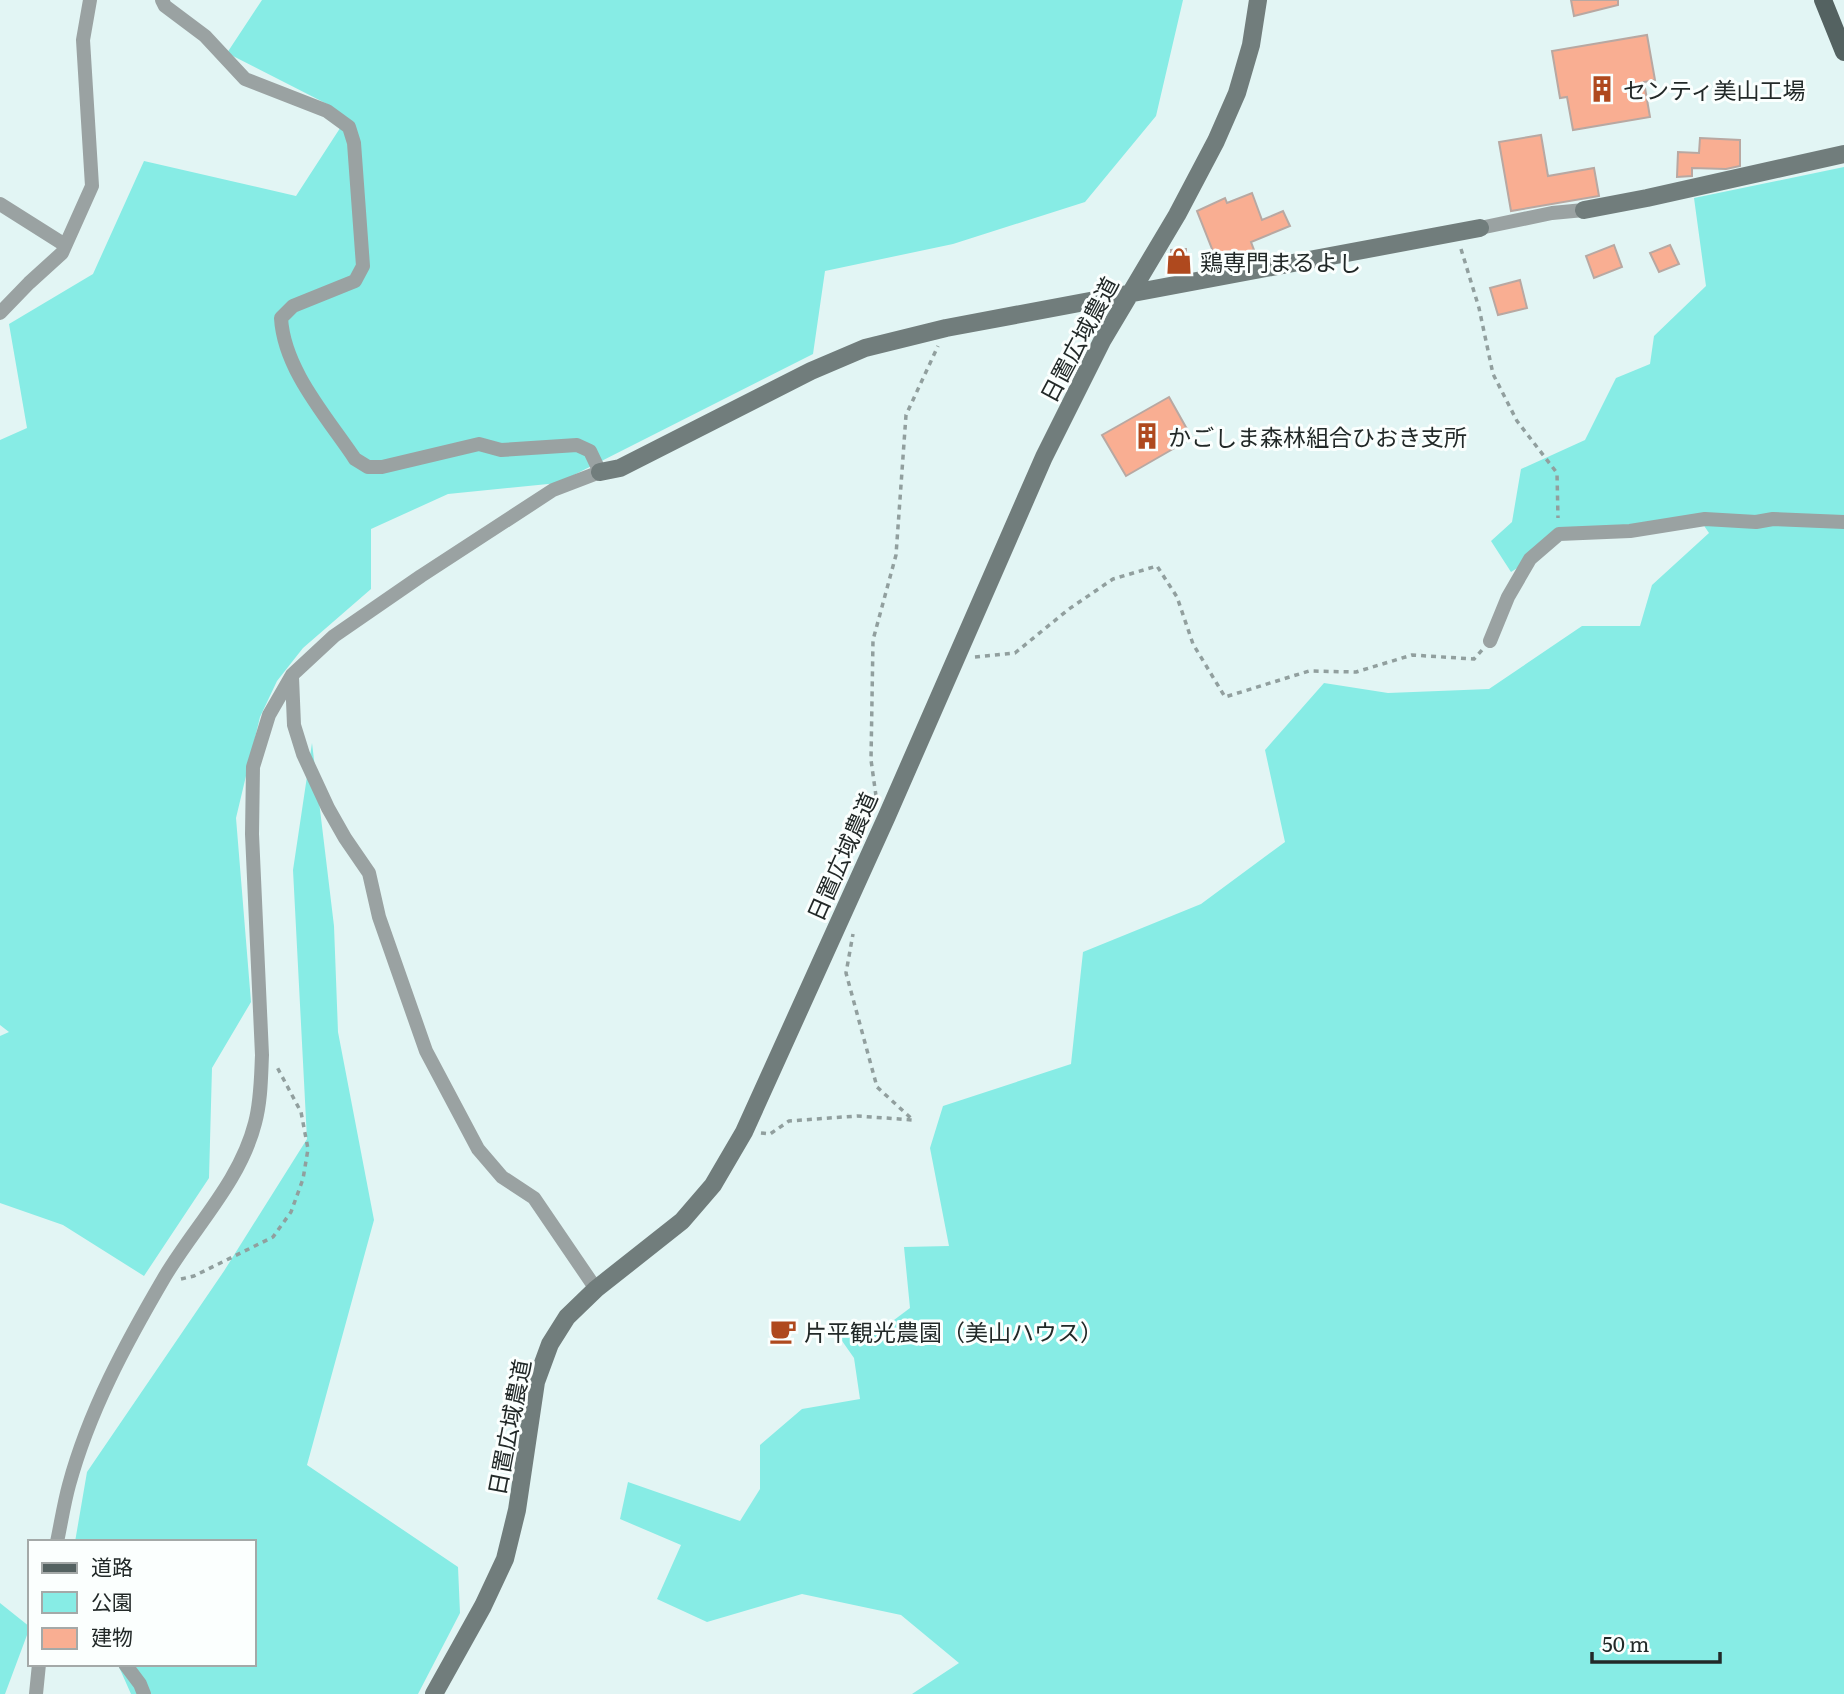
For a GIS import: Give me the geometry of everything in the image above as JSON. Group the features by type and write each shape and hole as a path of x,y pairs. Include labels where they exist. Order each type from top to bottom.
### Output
{"main road":[{"path":"1823,0 1844,52"}],"street":[{"path":"0,313 62,253 92,186 83,40 90,0"},
{"path":"162,0 165,6 205,36 245,79 327,111 349,127 354,143 363,266 355,281 293,306 281,318 282,336 291,363 355,459 368,467 382,467 479,444 501,450 577,445 590,451 600,472"},
{"name":"日置広域農道","path":"434,1694 483,1606 505,1559 517,1510 536,1382 550,1345 567,1317 596,1289 682,1221 713,1185 744,1132 887,816 1044,457 1102,341 1177,215 1227,117 1251,45 1258,0"},
{"path":"57,1540 69,1484 98,1403 128,1341 166,1275 228,1183 244,1154 256,1123 262,1055 252,834 253,767 269,715 292,675 334,636 553,490 600,472 620,468 811,371 865,348 946,328 1480,229 1552,213 1647,198 1844,154"},
{"path":"0,204 65,246"},
{"path":"1490,641 1508,597 1530,559 1559,534 1630,531 1705,519 1844,522"},
{"path":"292,675 294,725 303,754 328,808 369,873 379,917 426,1051 478,1149 502,1177 534,1198 596,1289"},
{"path":"36,1694 39,1666"},
{"path":"126,1666 145,1694"}],"path":[{"path":"1456,233 1479,308 1493,374 1517,421 1557,473 1559,534"},
{"path":"887,816 876,797 871,760 873,640 896,555 906,415 946,328"},
{"path":"956,660 1015,653 1069,609 1113,579 1157,566 1177,597 1192,644 1224,697 1309,671 1356,672 1412,655 1474,659 1490,641"},
{"path":"744,1132 770,1134 789,1121 857,1116 913,1120 877,1087 846,973 855,925"},
{"path":"166,1275 179,1279 194,1276 273,1237 291,1212 303,1179 308,1149 301,1112 276,1066 262,1055"}],"green space":[{"path":"262,0 1183,0 1156,116 1085,202 953,244 825,271 813,354 558,483 448,494 371,529 371,589 303,648 277,681 260,717 236,818 251,1002 212,1068 209,1178 144,1276 63,1225 0,1203 0,1036 9,1032 0,1025 0,440 27,428 9,324 93,274 144,161 296,196 344,122 329,105 227,53"},
{"path":"1844,167 1844,1694 912,1694 959,1663 901,1615 802,1594 707,1622 657,1599 681,1545 620,1519 628,1482 740,1521 760,1489 760,1445 802,1409 860,1399 854,1358 833,1328 866,1341 910,1308 904,1247 949,1246 930,1148 943,1106 1071,1064 1083,952 1201,904 1285,842 1265,750 1324,683 1388,693 1489,689 1582,626 1640,626 1652,585 1709,533 1696,514 1565,538 1511,572 1491,541 1512,522 1521,469 1585,440 1616,378 1650,364 1654,336 1706,286 1694,198"},
{"path":"312,743 334,926 338,1032 374,1220 307,1465 458,1567 460,1613 418,1694 131,1694 119,1667 98,1666 256,1666 256,1540 75,1540 87,1472 224,1271 307,1139 293,870"},
{"path":"0,1603 28,1625 28,1632 5,1694 0,1694"}],"building":[{"path":"1571,0 1618,0 1618,5 1574,16"},
{"name":"センティ美山工場","path":"1647,35 1655,80 1644,82 1650,117 1573,130 1567,97 1560,98 1552,51"},
{"path":"1541,135 1548,176 1594,168 1599,196 1511,211 1499,142"},
{"path":"1700,138 1740,140 1740,166 1726,169 1692,168 1692,176 1677,177 1678,152 1699,153"},
{"path":"1252,193 1262,220 1283,211 1290,226 1251,242 1254,250 1218,264 1197,211 1225,198 1227,203"},
{"path":"1614,245 1622,267 1594,278 1586,256"},
{"path":"1670,245 1679,264 1659,272 1650,253"},
{"name":"鶏専門まるよし","path":"1186,249 1186,271 1172,273 1171,250"},
{"path":"1520,280 1527,308 1498,315 1490,288"},
{"name":"かごしま森林組合ひおき支所","path":"1169,397 1192,438 1126,476 1102,435"}],"place":[{"name":"センティ美山工場","path":"1602,89"},
{"name":"鶏専門まるよし","path":"1179,261"},
{"name":"かごしま森林組合ひおき支所","path":"1147,436"},
{"name":"片平観光農園（美山ハウス）","path":"783,1331"}]}
